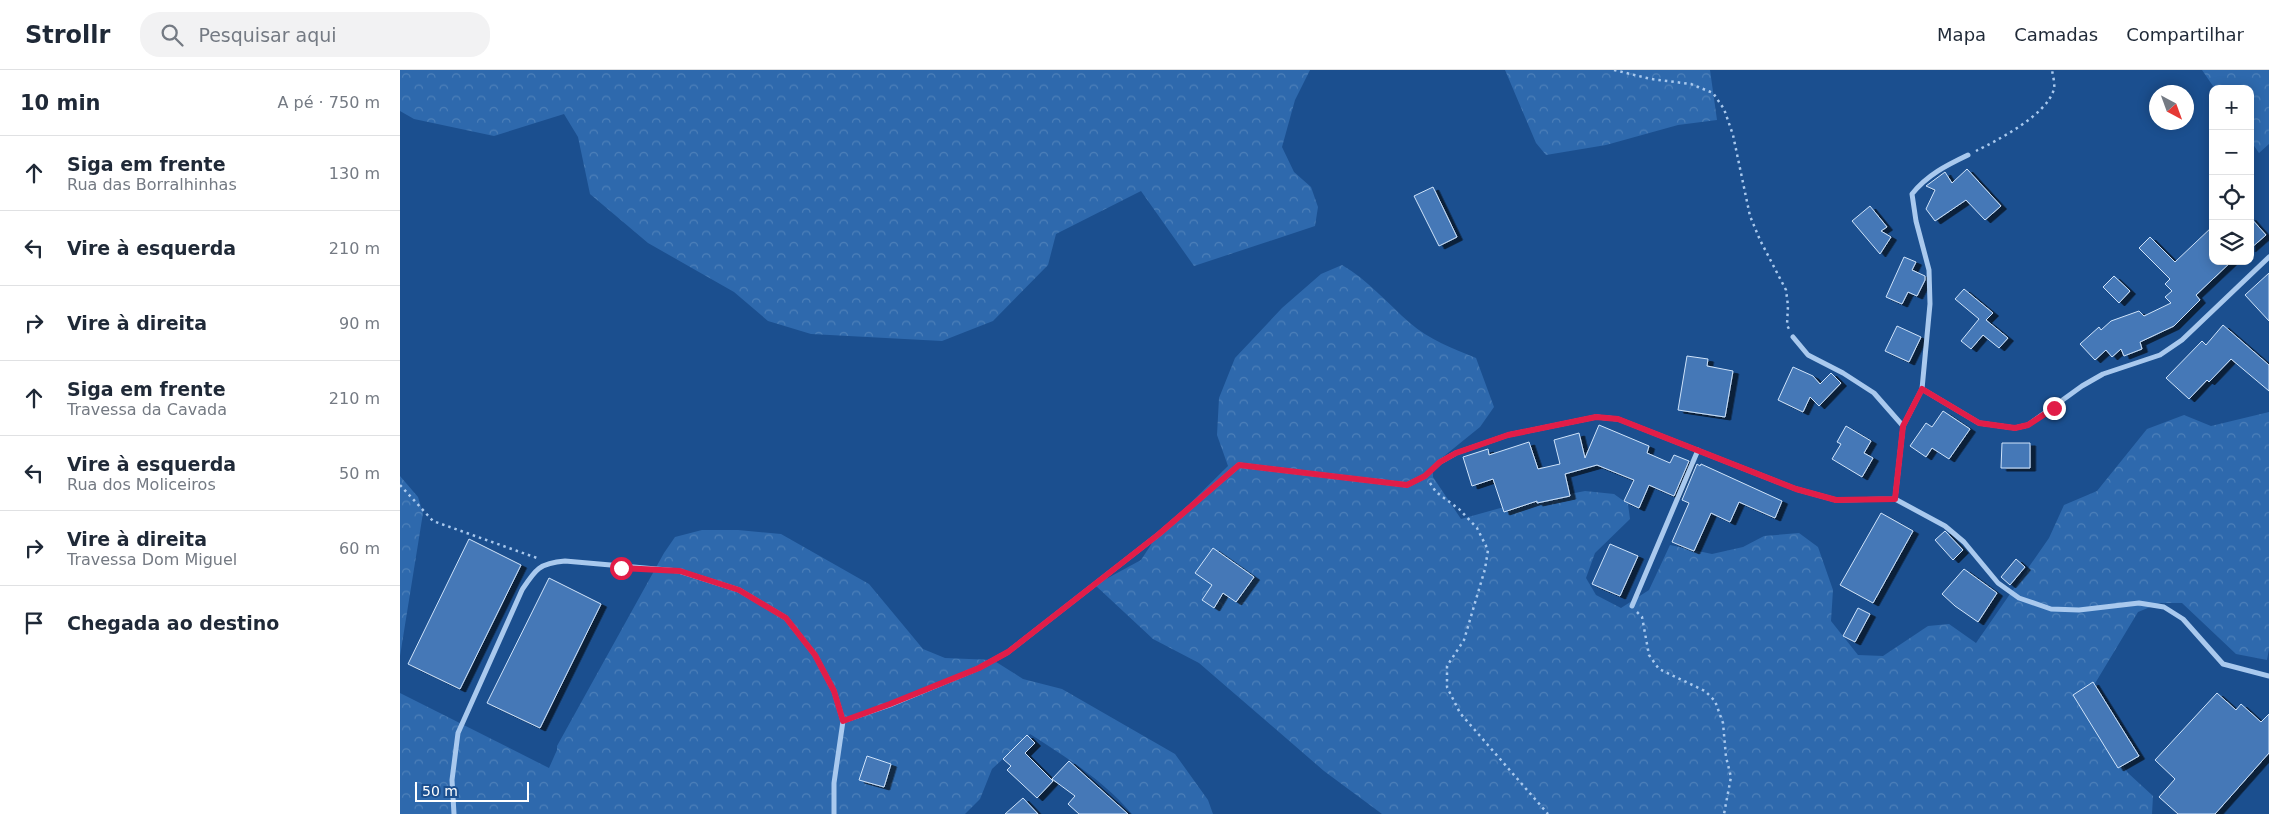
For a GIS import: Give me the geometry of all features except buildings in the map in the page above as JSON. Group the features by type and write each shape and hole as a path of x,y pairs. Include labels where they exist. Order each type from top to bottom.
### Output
{"street":[{"path":"1895,499 1903,426 1922,389 1930,304 1929,270 1916,221 1912,194 1921,182 1948,164 1968,156"},
{"path":"1922,389 1979,423 2015,428 2028,425 2082,386 2103,374 2160,355 2182,340 2269,257"},
{"path":"1793,337 1808,354 1874,393 1903,426"},
{"path":"843,721 979,668 1008,652 1159,534 1239,465 1407,485 1425,476 1440,462 1456,453 1508,435 1596,417 1618,419 1796,489 1836,500 1895,499 1945,526 1964,542 1998,583 2019,598 2051,609 2079,610 2139,603 2164,607 2183,619 2223,664 2269,676"},
{"path":"1632,606 1698,450"},
{"path":"454,814 452,780 458,733 522,590 535,570 550,562 565,561 680,571 739,590 786,618 815,655 834,691 843,721 834,783 834,814"}],"path":[{"path":"1614,70 1651,80 1691,84 1713,93 1724,110 1733,134 1750,216 1760,240 1786,290 1788,306 1787,325 1793,337"},
{"path":"1968,156 2005,136 2046,105 2054,89 2052,70"},
{"path":"1425,476 1436,492 1459,509 1476,528 1488,550 1485,569 1464,640 1447,666 1447,687 1460,714 1548,814"},
{"path":"400,485 433,521 550,562"},
{"path":"1632,606 1642,617 1649,655 1659,669 1705,691 1715,701 1723,723 1726,757 1731,777 1724,814"}],"green space":[{"path":"400,70 1310,70 1295,100 1282,147 1294,172 1311,187 1318,207 1315,226 1194,266 1141,191 1056,234 1048,265 993,321 942,341 811,334 768,321 734,292 648,243 590,194 578,137 564,114 494,136 414,119 400,111"},
{"path":"1505,70 1710,70 1717,120 1678,125 1606,145 1546,155 1536,143"},
{"path":"2202,70 2269,70 2269,144 2259,153 2254,146 2254,85 2212,85"},
{"path":"1342,265 1369,285 1417,329 1442,343 1476,358 1494,407 1480,427 1433,465 1433,477 1461,519 1504,507 1585,491 1614,494 1628,504 1630,519 1595,553 1586,578 1596,595 1621,608 1649,590 1670,545 1712,554 1743,547 1764,536 1799,533 1818,547 1833,590 1831,621 1858,655 1883,656 1928,626 1949,624 1976,643 2049,538 2064,505 2097,491 2147,429 2184,415 2211,426 2269,412 2269,649 2267,660 2236,654 2182,603 2160,603 2138,612 2082,705 2128,773 2153,796 2152,814 1382,814 1324,771 1199,663 1153,639 1095,585 1141,560 1156,537 1228,466 1217,435 1219,398 1235,358 1282,308 1321,274"},
{"path":"400,476 418,497 423,513 400,656"},
{"path":"702,530 738,530 781,534 869,584 923,649 945,658 993,660 1023,679 1062,689 1175,754 1208,800 1213,814 1132,814 1097,780 1030,734 992,769 980,799 965,814 400,814 400,693 549,768 557,746 664,553 675,537"}],"route":[{"path":"621,568 680,571 739,590 786,618 815,655 834,691 843,721 979,668 1008,652 1159,534 1239,465 1407,485 1425,476 1440,462 1456,453 1508,435 1596,417 1618,419 1796,489 1836,500 1895,499 1903,426 1922,389 1979,423 2015,428 2028,425 2054,408"}]}
